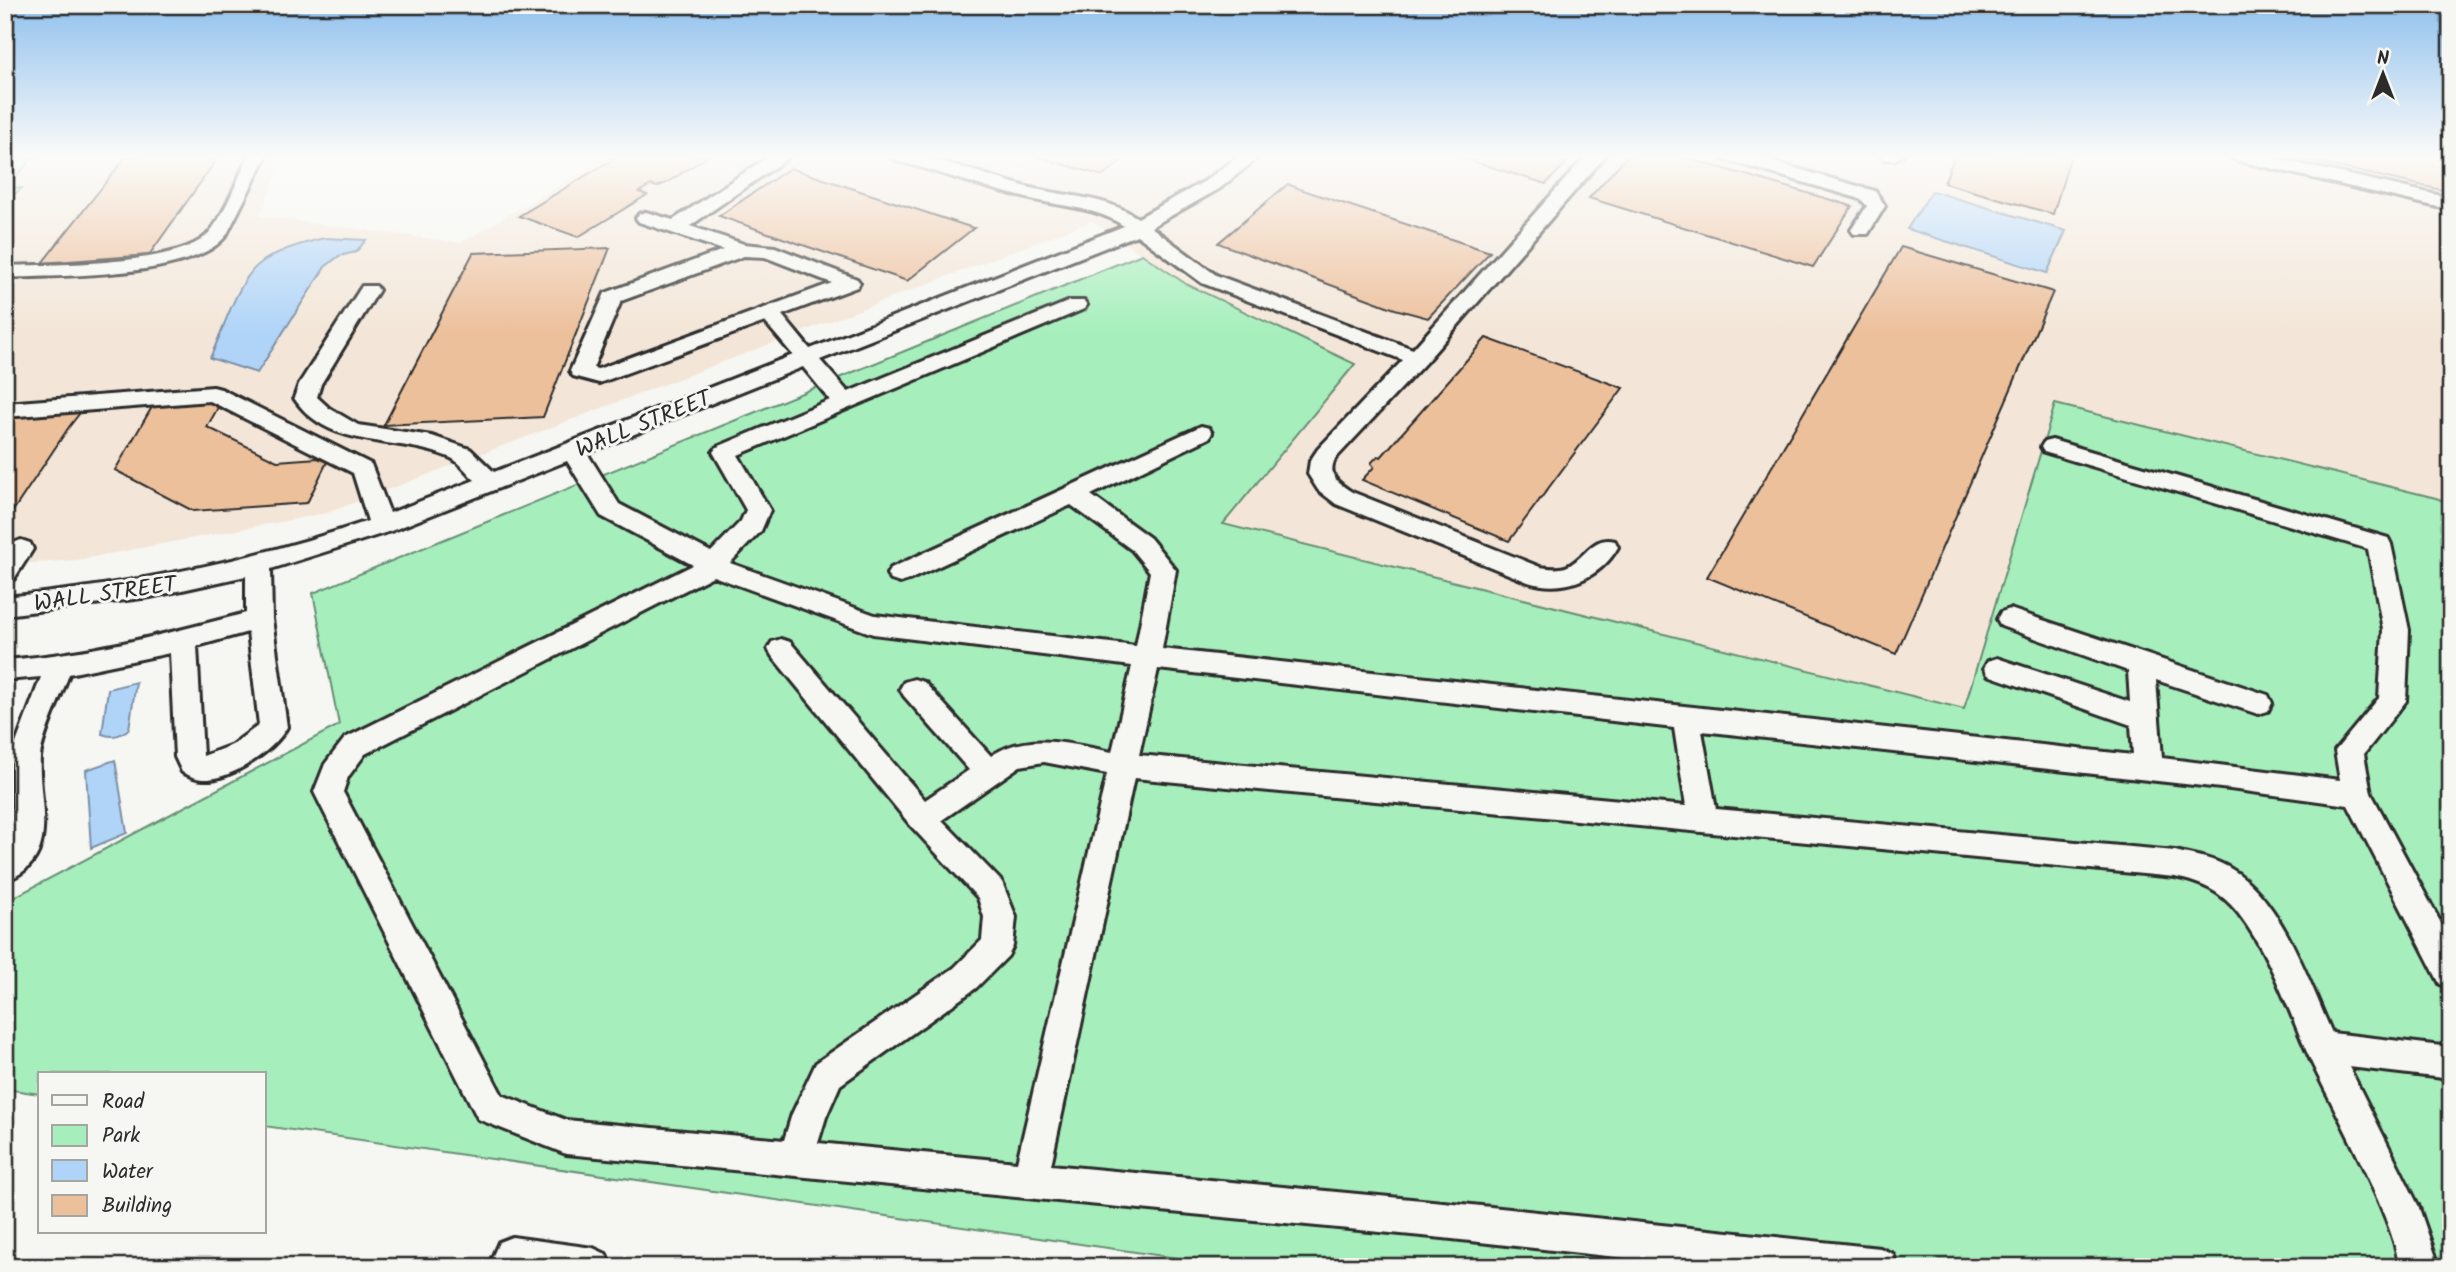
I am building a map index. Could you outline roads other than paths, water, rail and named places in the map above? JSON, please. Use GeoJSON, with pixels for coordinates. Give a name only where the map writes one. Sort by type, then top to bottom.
{"type":"FeatureCollection","features":[{"type":"Feature","properties":{"kind":"street"},"geometry":{"type":"LineString","coordinates":[[675,227],[694,214]]}},
{"type":"Feature","properties":{"kind":"street"},"geometry":{"type":"LineString","coordinates":[[1118,214],[1139,226],[1178,260],[1209,279],[1417,358]]}},
{"type":"Feature","properties":{"kind":"street","name":"WALL STREET"},"geometry":{"type":"LineString","coordinates":[[5,606],[159,588],[258,565],[323,546],[492,483],[806,359],[1139,226],[1160,214]]}},
{"type":"Feature","properties":{"kind":"street"},"geometry":{"type":"LineString","coordinates":[[1544,214],[1417,358],[1325,454],[1318,472],[1322,481],[1344,498],[1536,576],[1550,578],[1575,575],[1587,567],[1606,547]]}},
{"type":"Feature","properties":{"kind":"street"},"geometry":{"type":"LineString","coordinates":[[1861,230],[1870,214]]}},
{"type":"Feature","properties":{"kind":"street"},"geometry":{"type":"LineString","coordinates":[[646,218],[742,250]]}},
{"type":"Feature","properties":{"kind":"street"},"geometry":{"type":"LineString","coordinates":[[369,290],[310,384],[305,398],[321,413],[352,431],[432,443],[462,454],[492,483]]}},
{"type":"Feature","properties":{"kind":"street"},"geometry":{"type":"LineString","coordinates":[[769,313],[806,359]]}},
{"type":"Feature","properties":{"kind":"street"},"geometry":{"type":"LineString","coordinates":[[5,410],[213,394],[363,469],[382,525]]}},
{"type":"Feature","properties":{"kind":"street"},"geometry":{"type":"LineString","coordinates":[[900,574],[1201,433]]}},
{"type":"Feature","properties":{"kind":"street"},"geometry":{"type":"LineString","coordinates":[[573,450],[610,510],[730,574],[873,624],[2357,794],[2349,751],[2392,701],[2396,630],[2379,544],[2052,447]]}},
{"type":"Feature","properties":{"kind":"street"},"geometry":{"type":"LineString","coordinates":[[1030,1181],[1147,657],[1163,570],[1141,544],[1073,494]]}},
{"type":"Feature","properties":{"kind":"street"},"geometry":{"type":"LineString","coordinates":[[5,573],[21,549]]}},
{"type":"Feature","properties":{"kind":"street"},"geometry":{"type":"LineString","coordinates":[[183,639],[188,757],[192,764],[203,768],[213,767],[262,741],[273,727],[259,619],[258,565]]}},
{"type":"Feature","properties":{"kind":"street"},"geometry":{"type":"LineString","coordinates":[[5,670],[59,666],[259,619]]}},
{"type":"Feature","properties":{"kind":"street"},"geometry":{"type":"LineString","coordinates":[[2010,619],[2258,703]]}},
{"type":"Feature","properties":{"kind":"street"},"geometry":{"type":"LineString","coordinates":[[781,649],[922,818],[991,891],[1000,917],[997,946],[965,978],[828,1074],[809,1114],[796,1159]]}},
{"type":"Feature","properties":{"kind":"street"},"geometry":{"type":"LineString","coordinates":[[2141,665],[2148,768]]}},
{"type":"Feature","properties":{"kind":"street"},"geometry":{"type":"LineString","coordinates":[[5,868],[21,857],[28,846],[26,754],[59,666]]}},
{"type":"Feature","properties":{"kind":"street"},"geometry":{"type":"LineString","coordinates":[[1997,668],[2144,718]]}},
{"type":"Feature","properties":{"kind":"street"},"geometry":{"type":"LineString","coordinates":[[914,688],[989,773]]}},
{"type":"Feature","properties":{"kind":"street"},"geometry":{"type":"LineString","coordinates":[[1686,718],[1703,819]]}},
{"type":"Feature","properties":{"kind":"street"},"geometry":{"type":"LineString","coordinates":[[922,818],[1013,756],[1044,751],[1123,765],[2175,864],[2214,874],[2245,899],[2265,925],[2405,1218],[2418,1259],[2417,1267]]}},
{"type":"Feature","properties":{"kind":"street"},"geometry":{"type":"LineString","coordinates":[[2322,1048],[2451,1063]]}},
{"type":"Feature","properties":{"kind":"lane"},"geometry":{"type":"LineString","coordinates":[[5,272],[144,262],[197,252],[214,239],[227,214]]}},
{"type":"Feature","properties":{"kind":"lane"},"geometry":{"type":"LineString","coordinates":[[742,250],[768,251],[850,283],[599,376],[581,371],[612,297],[742,250]]}},
{"type":"Feature","properties":{"kind":"lane"},"geometry":{"type":"LineString","coordinates":[[1076,305],[725,452],[758,510],[752,526],[713,565],[355,746],[335,772],[328,792],[489,1107],[566,1137],[1443,1220],[1880,1267]]}},
{"type":"Feature","properties":{"kind":"lane"},"geometry":{"type":"LineString","coordinates":[[806,359],[844,402]]}},
{"type":"Feature","properties":{"kind":"lane"},"geometry":{"type":"LineString","coordinates":[[2357,794],[2451,974]]}},
{"type":"Feature","properties":{"kind":"lane"},"geometry":{"type":"LineString","coordinates":[[506,1267],[512,1255],[593,1267]]}},
{"type":"Feature","properties":{"kind":"water"},"geometry":{"type":"Polygon","coordinates":[[[1917,214],[2010,214],[2066,231],[2047,273],[1907,229],[1917,214]]]}},
{"type":"Feature","properties":{"kind":"water"},"geometry":{"type":"Polygon","coordinates":[[[324,238],[366,240],[356,252],[339,256],[325,267],[257,373],[210,358],[237,295],[250,273],[273,255],[324,238]]]}},
{"type":"Feature","properties":{"kind":"water"},"geometry":{"type":"Polygon","coordinates":[[[136,682],[129,729],[116,736],[102,734],[108,689],[136,682]]]}},
{"type":"Feature","properties":{"kind":"water"},"geometry":{"type":"Polygon","coordinates":[[[115,760],[127,833],[91,848],[86,770],[115,760]]]}}]}
